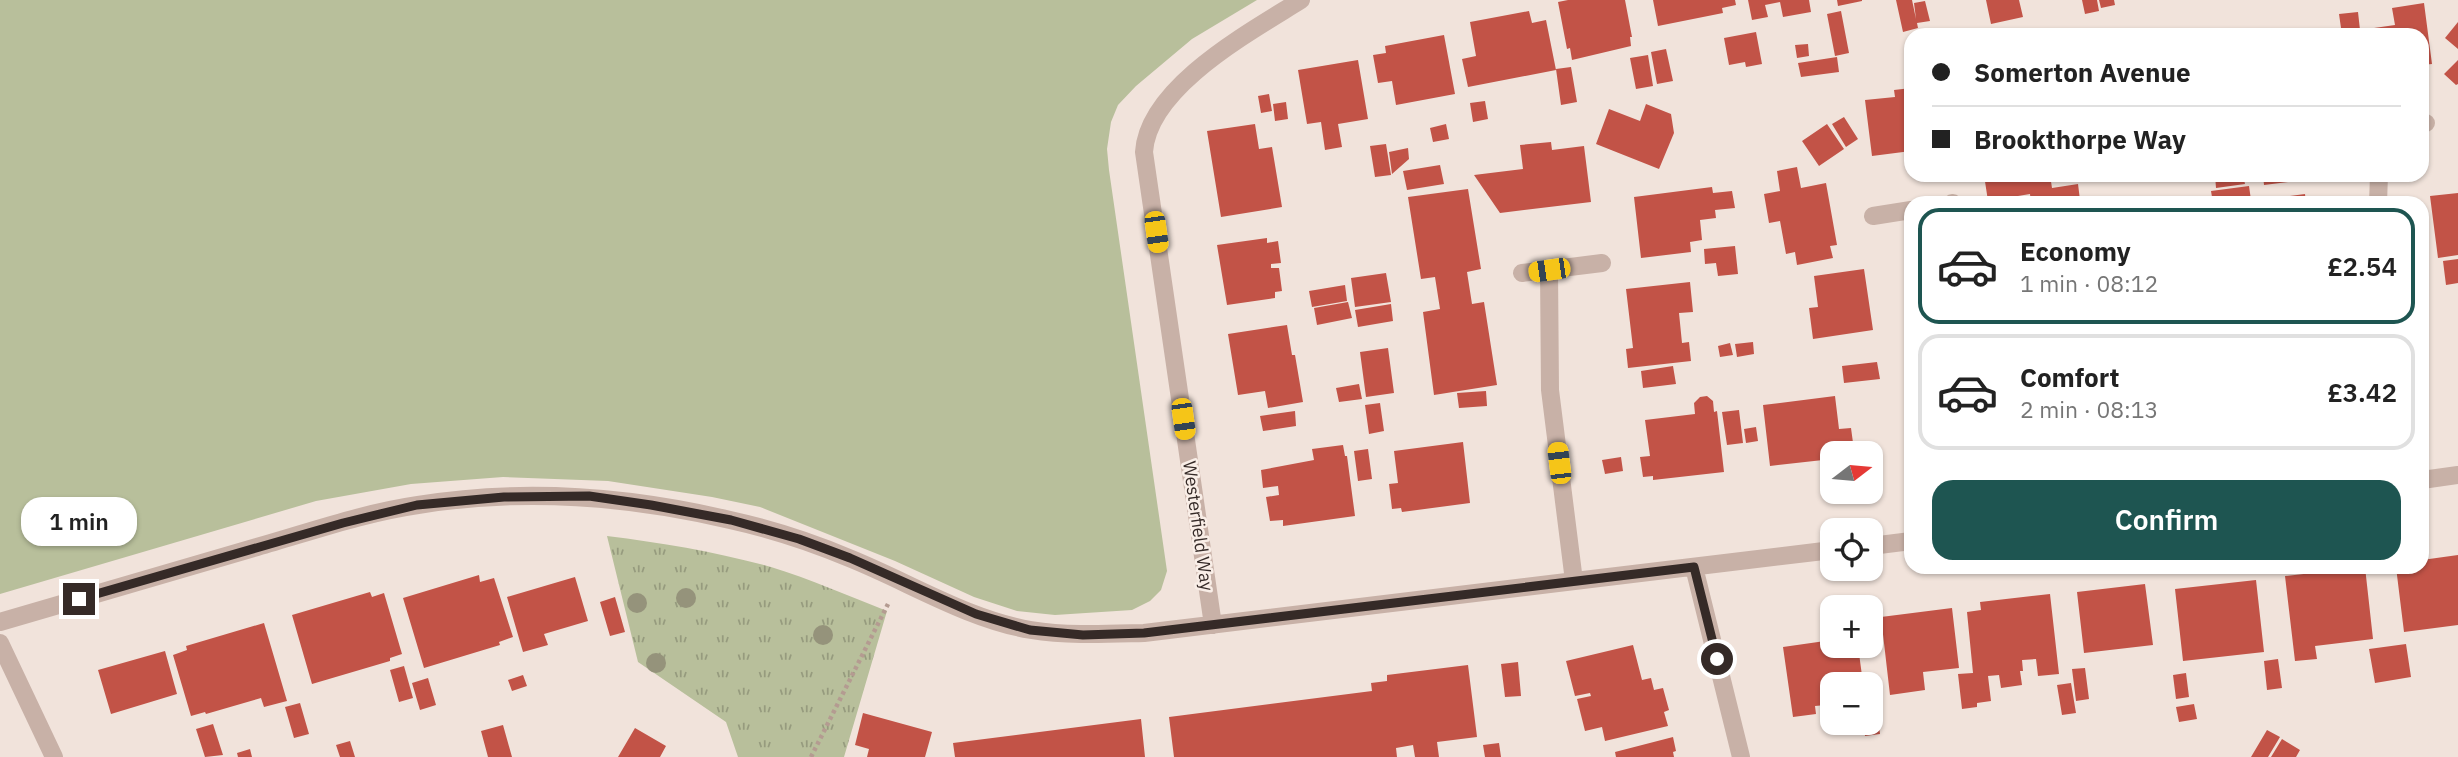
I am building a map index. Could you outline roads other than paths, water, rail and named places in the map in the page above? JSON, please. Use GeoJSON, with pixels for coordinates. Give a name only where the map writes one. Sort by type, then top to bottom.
{"type":"FeatureCollection","features":[{"type":"Feature","properties":{"kind":"street","name":"Westerfield Way"},"geometry":{"type":"LineString","coordinates":[[1213,625],[1144,152],[1145,137],[1163,103],[1192,76],[1241,37],[1301,0]]}},
{"type":"Feature","properties":{"kind":"street"},"geometry":{"type":"LineString","coordinates":[[1873,216],[1904,211]]}},
{"type":"Feature","properties":{"kind":"street"},"geometry":{"type":"LineString","coordinates":[[1522,273],[1602,263]]}},
{"type":"Feature","properties":{"kind":"street"},"geometry":{"type":"LineString","coordinates":[[1549,270],[1550,390],[1574,582]]}},
{"type":"Feature","properties":{"kind":"street"},"geometry":{"type":"LineString","coordinates":[[2429,479],[2458,475]]}},
{"type":"Feature","properties":{"kind":"street"},"geometry":{"type":"LineString","coordinates":[[0,622],[343,523],[417,505],[504,497],[589,496],[731,520],[799,539],[850,558],[976,614],[1030,630],[1096,635],[1144,633],[1820,551]]}},
{"type":"Feature","properties":{"kind":"street"},"geometry":{"type":"LineString","coordinates":[[1883,544],[1904,542]]}},
{"type":"Feature","properties":{"kind":"street"},"geometry":{"type":"LineString","coordinates":[[1694,567],[1741,757]]}},
{"type":"Feature","properties":{"kind":"street"},"geometry":{"type":"LineString","coordinates":[[0,643],[54,757]]}}]}
